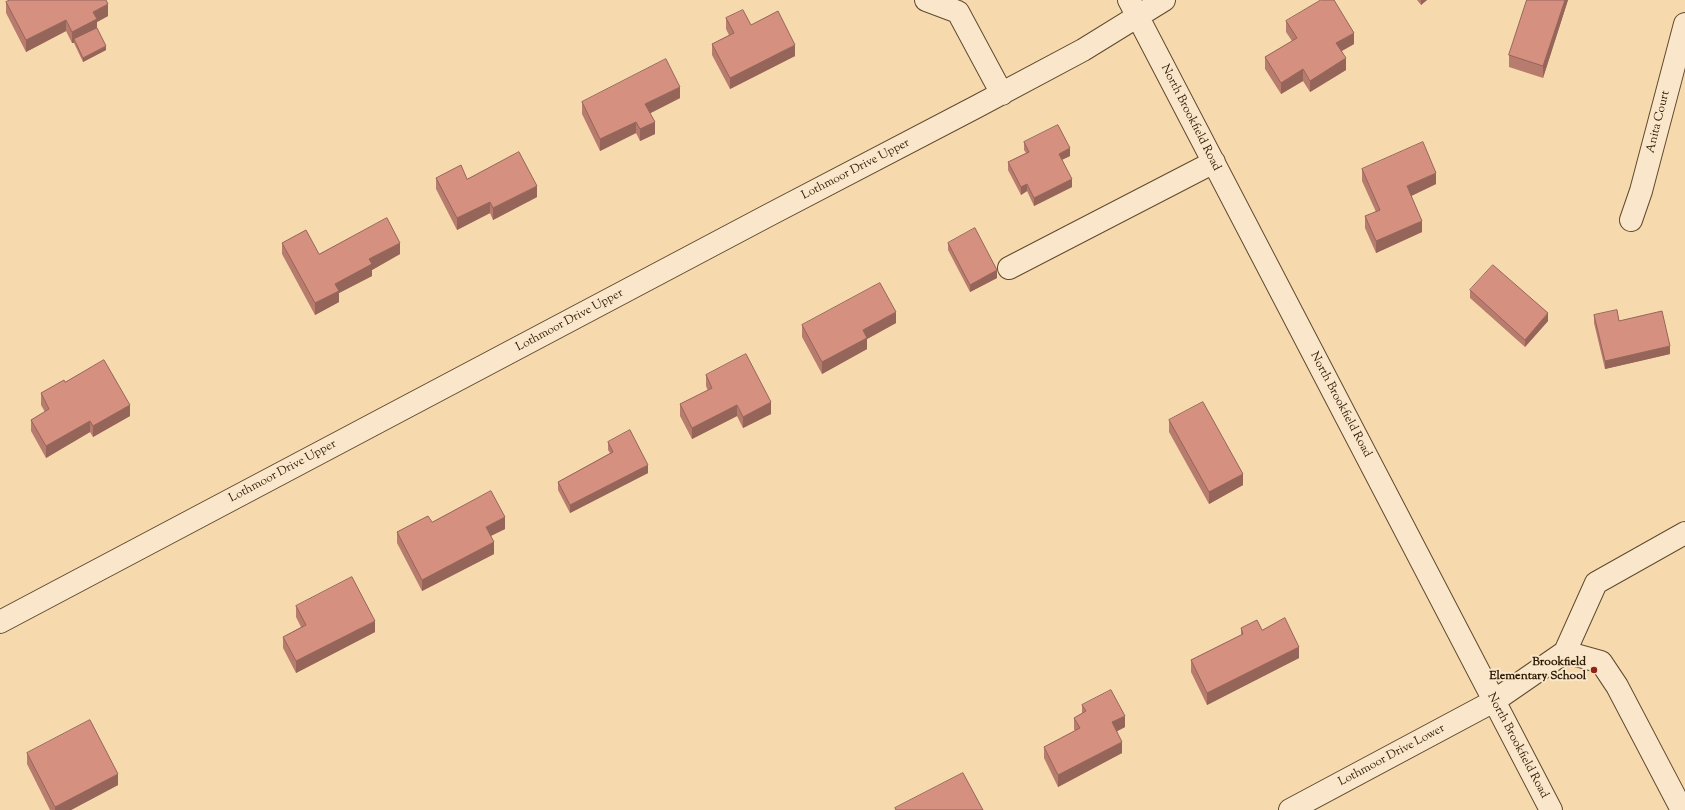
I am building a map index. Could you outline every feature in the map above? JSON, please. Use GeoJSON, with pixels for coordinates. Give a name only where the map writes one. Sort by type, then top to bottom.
{"type":"FeatureCollection","features":[{"type":"Feature","properties":{"kind":"street"},"geometry":{"type":"LineString","coordinates":[[926,0],[958,12],[1002,94]]}},
{"type":"Feature","properties":{"kind":"street","name":"Lothmoor Drive Upper"},"geometry":{"type":"LineString","coordinates":[[0,622],[1002,94],[1083,50],[1133,8],[1164,0]]}},
{"type":"Feature","properties":{"kind":"street","name":"North Brookfield Road"},"geometry":{"type":"LineString","coordinates":[[1133,8],[1551,810]]}},
{"type":"Feature","properties":{"kind":"street","name":"Anita Court"},"geometry":{"type":"LineString","coordinates":[[1631,220],[1641,191],[1685,24]]}},
{"type":"Feature","properties":{"kind":"street"},"geometry":{"type":"LineString","coordinates":[[1009,268],[1214,162]]}},
{"type":"Feature","properties":{"kind":"street"},"geometry":{"type":"LineString","coordinates":[[1682,810],[1617,686],[1601,662],[1565,652],[1596,583],[1685,533]]}},
{"type":"Feature","properties":{"kind":"street","name":"Lothmoor Drive Lower"},"geometry":{"type":"LineString","coordinates":[[1290,810],[1494,701],[1565,652]]}},
{"type":"Feature","properties":{"kind":"building"},"geometry":{"type":"Polygon","coordinates":[[[10,0],[106,0],[108,4],[93,12],[97,19],[72,32],[66,20],[26,40],[6,2],[10,0]]]}},
{"type":"Feature","properties":{"kind":"building"},"geometry":{"type":"Polygon","coordinates":[[[1321,0],[1334,0],[1354,33],[1336,43],[1346,58],[1310,81],[1303,69],[1281,83],[1265,57],[1297,38],[1286,21],[1321,0]]]}},
{"type":"Feature","properties":{"kind":"building"},"geometry":{"type":"Polygon","coordinates":[[[1527,0],[1565,0],[1543,66],[1509,55],[1527,0]]]}},
{"type":"Feature","properties":{"kind":"building"},"geometry":{"type":"Polygon","coordinates":[[[743,10],[751,25],[778,11],[795,45],[730,78],[712,44],[734,33],[726,18],[743,10]]]}},
{"type":"Feature","properties":{"kind":"building"},"geometry":{"type":"Polygon","coordinates":[[[97,28],[106,46],[83,58],[74,39],[97,28]]]}},
{"type":"Feature","properties":{"kind":"building"},"geometry":{"type":"Polygon","coordinates":[[[666,59],[680,87],[645,104],[655,122],[640,129],[636,122],[600,139],[582,102],[666,59]]]}},
{"type":"Feature","properties":{"kind":"building"},"geometry":{"type":"Polygon","coordinates":[[[1058,125],[1070,148],[1059,154],[1072,179],[1034,198],[1027,184],[1021,187],[1008,162],[1029,152],[1024,142],[1058,125]]]}},
{"type":"Feature","properties":{"kind":"building"},"geometry":{"type":"Polygon","coordinates":[[[1423,142],[1436,173],[1407,186],[1422,221],[1376,241],[1365,216],[1380,210],[1362,169],[1423,142]]]}},
{"type":"Feature","properties":{"kind":"building"},"geometry":{"type":"Polygon","coordinates":[[[519,152],[537,186],[493,208],[490,202],[457,218],[436,178],[461,165],[467,179],[519,152]]]}},
{"type":"Feature","properties":{"kind":"building"},"geometry":{"type":"Polygon","coordinates":[[[387,218],[400,243],[369,259],[372,264],[335,284],[339,291],[315,303],[282,243],[306,230],[319,254],[387,218]]]}},
{"type":"Feature","properties":{"kind":"building"},"geometry":{"type":"Polygon","coordinates":[[[975,228],[997,270],[970,285],[948,243],[975,228]]]}},
{"type":"Feature","properties":{"kind":"building"},"geometry":{"type":"Polygon","coordinates":[[[1493,265],[1548,313],[1525,340],[1470,290],[1493,265]]]}},
{"type":"Feature","properties":{"kind":"building"},"geometry":{"type":"Polygon","coordinates":[[[880,283],[896,312],[863,330],[867,338],[822,362],[802,325],[880,283]]]}},
{"type":"Feature","properties":{"kind":"building"},"geometry":{"type":"Polygon","coordinates":[[[1617,310],[1619,321],[1662,311],[1670,346],[1605,361],[1594,315],[1617,310]]]}},
{"type":"Feature","properties":{"kind":"building"},"geometry":{"type":"Polygon","coordinates":[[[746,354],[771,402],[743,417],[737,405],[692,428],[680,404],[712,388],[706,375],[746,354]]]}},
{"type":"Feature","properties":{"kind":"building"},"geometry":{"type":"Polygon","coordinates":[[[104,360],[130,405],[93,426],[90,421],[46,446],[31,420],[49,409],[41,393],[64,380],[65,382],[104,360]]]}},
{"type":"Feature","properties":{"kind":"building"},"geometry":{"type":"Polygon","coordinates":[[[1203,402],[1243,474],[1209,492],[1169,420],[1203,402]]]}},
{"type":"Feature","properties":{"kind":"building"},"geometry":{"type":"Polygon","coordinates":[[[630,430],[648,465],[570,505],[558,482],[613,452],[608,442],[630,430]]]}},
{"type":"Feature","properties":{"kind":"building"},"geometry":{"type":"Polygon","coordinates":[[[491,491],[505,517],[486,527],[494,542],[422,580],[397,532],[428,516],[432,522],[491,491]]]}},
{"type":"Feature","properties":{"kind":"building"},"geometry":{"type":"Polygon","coordinates":[[[352,577],[375,621],[296,661],[283,637],[306,625],[296,606],[352,577]]]}},
{"type":"Feature","properties":{"kind":"building"},"geometry":{"type":"Polygon","coordinates":[[[1285,618],[1299,647],[1207,693],[1191,660],[1243,634],[1241,628],[1257,620],[1262,630],[1285,618]]]}},
{"type":"Feature","properties":{"kind":"building"},"geometry":{"type":"Polygon","coordinates":[[[1111,690],[1125,716],[1112,722],[1122,742],[1058,775],[1044,747],[1080,728],[1074,718],[1086,711],[1082,705],[1111,690]]]}},
{"type":"Feature","properties":{"kind":"building"},"geometry":{"type":"Polygon","coordinates":[[[90,720],[118,774],[55,807],[27,753],[90,720]]]}},
{"type":"Feature","properties":{"kind":"building"},"geometry":{"type":"Polygon","coordinates":[[[963,773],[983,810],[896,810],[895,808],[963,773]]]}},
{"type":"Feature","properties":{"kind":"place","name":"Brookfield Elementary School"},"geometry":{"type":"Point","coordinates":[1594,670]}}]}
